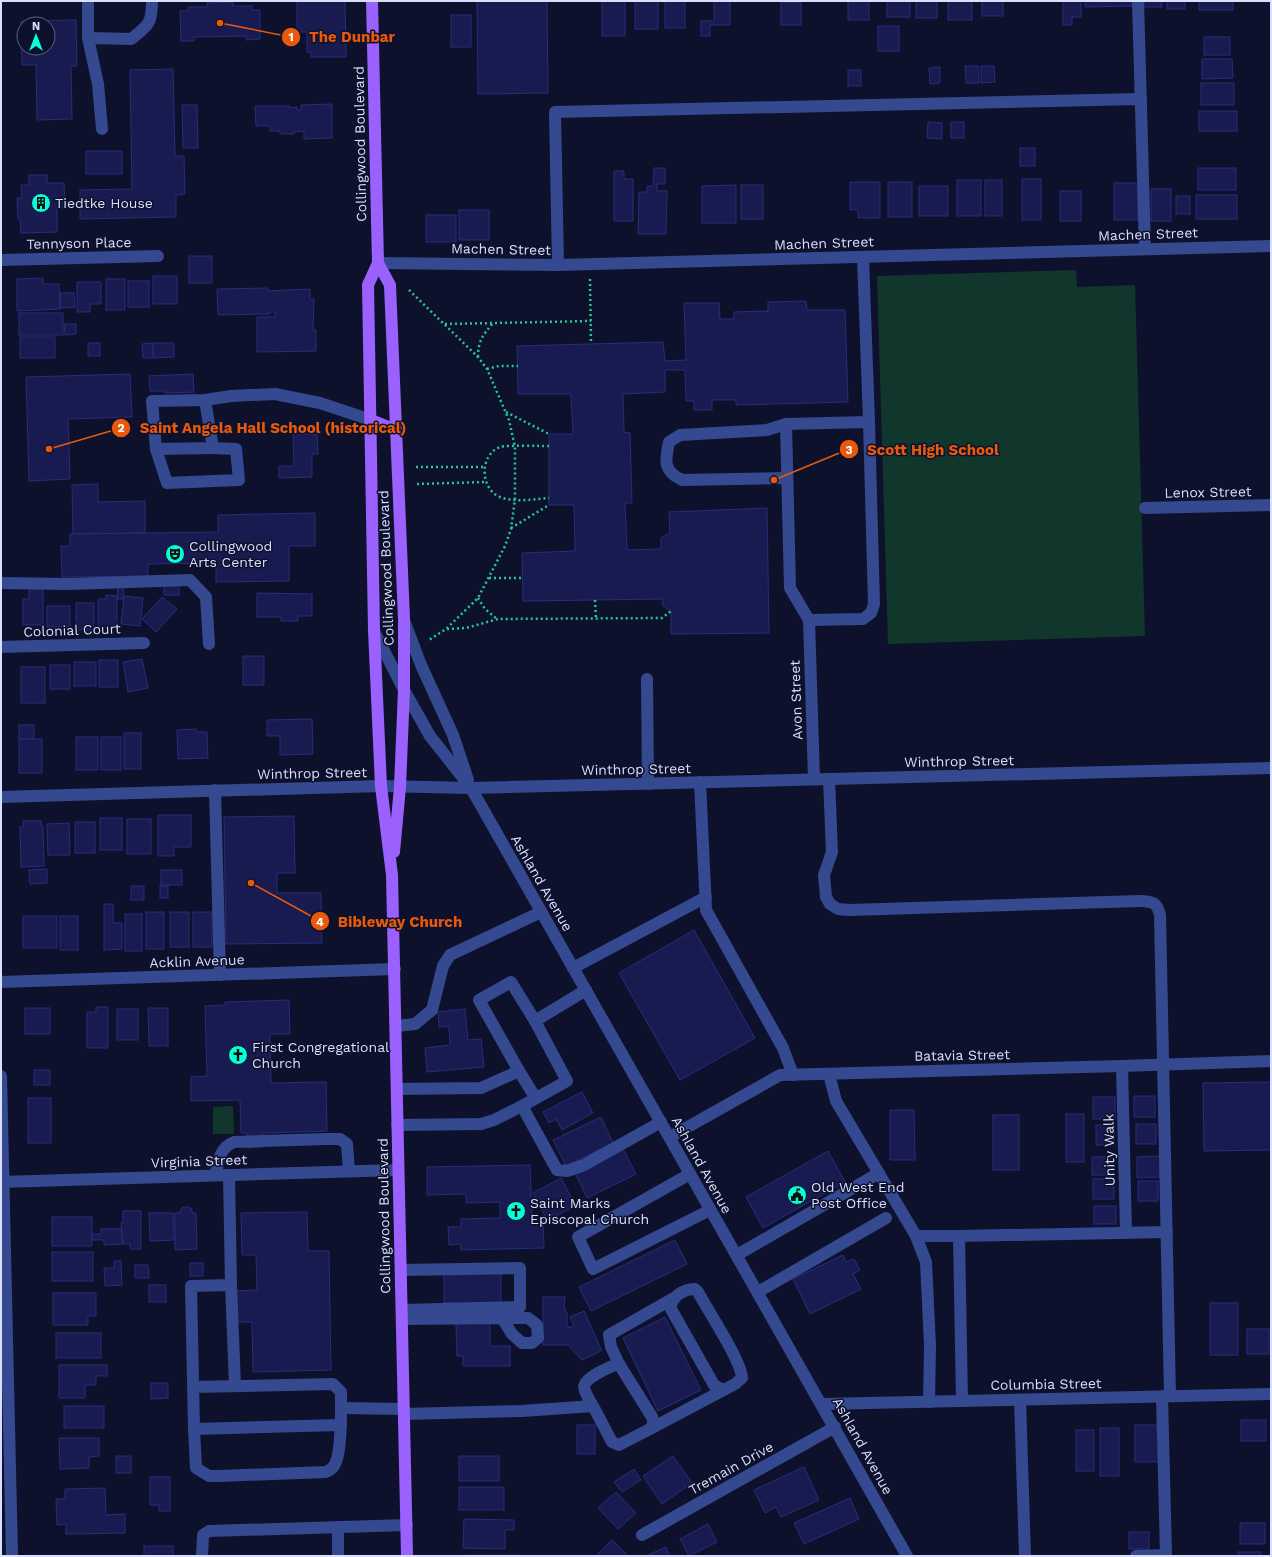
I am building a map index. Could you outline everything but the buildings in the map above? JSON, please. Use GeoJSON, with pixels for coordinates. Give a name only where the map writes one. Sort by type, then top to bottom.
{"type":"FeatureCollection","features":[{"type":"Feature","properties":{"kind":"main road","name":"Collingwood Boulevard"},"geometry":{"type":"LineString","coordinates":[[372,1],[378,263],[368,285],[374,630],[381,786],[392,875],[407,1556]]}},
{"type":"Feature","properties":{"kind":"main road","name":"Collingwood Boulevard"},"geometry":{"type":"LineString","coordinates":[[378,263],[390,285],[404,619],[404,690],[400,788],[392,875]]}},
{"type":"Feature","properties":{"kind":"main road"},"geometry":{"type":"LineString","coordinates":[[371,420],[396,430]]}},
{"type":"Feature","properties":{"kind":"street"},"geometry":{"type":"LineString","coordinates":[[88,1],[88,38],[98,84],[102,129]]}},
{"type":"Feature","properties":{"kind":"street"},"geometry":{"type":"LineString","coordinates":[[88,38],[131,40],[148,26],[152,12],[152,1]]}},
{"type":"Feature","properties":{"kind":"street"},"geometry":{"type":"LineString","coordinates":[[1138,1],[1145,249]]}},
{"type":"Feature","properties":{"kind":"street"},"geometry":{"type":"LineString","coordinates":[[558,265],[555,112],[1141,99]]}},
{"type":"Feature","properties":{"kind":"street","name":"Machen Street"},"geometry":{"type":"LineString","coordinates":[[378,263],[558,265],[1271,246]]}},
{"type":"Feature","properties":{"kind":"street","name":"Tennyson Place"},"geometry":{"type":"LineString","coordinates":[[1,260],[158,256]]}},
{"type":"Feature","properties":{"kind":"street"},"geometry":{"type":"LineString","coordinates":[[786,424],[790,588],[809,620],[864,619],[871,613],[874,604],[863,257]]}},
{"type":"Feature","properties":{"kind":"street"},"geometry":{"type":"LineString","coordinates":[[156,449],[236,449],[239,480],[167,483],[156,449],[152,401],[205,400],[231,396],[275,394],[320,403],[371,420]]}},
{"type":"Feature","properties":{"kind":"street"},"geometry":{"type":"LineString","coordinates":[[205,400],[213,448]]}},
{"type":"Feature","properties":{"kind":"street"},"geometry":{"type":"LineString","coordinates":[[787,478],[682,480],[673,475],[668,469],[666,454],[669,442],[680,435],[767,430],[786,424],[869,422]]}},
{"type":"Feature","properties":{"kind":"street","name":"Lenox Street"},"geometry":{"type":"LineString","coordinates":[[1145,508],[1271,505]]}},
{"type":"Feature","properties":{"kind":"street"},"geometry":{"type":"LineString","coordinates":[[1,584],[68,584],[190,580],[206,597],[209,644]]}},
{"type":"Feature","properties":{"kind":"street","name":"Ashland Avenue"},"geometry":{"type":"LineString","coordinates":[[404,619],[422,665],[453,735],[471,788]]}},
{"type":"Feature","properties":{"kind":"street","name":"Avon Street"},"geometry":{"type":"LineString","coordinates":[[809,620],[814,780]]}},
{"type":"Feature","properties":{"kind":"street","name":"Ashland Avenue"},"geometry":{"type":"LineString","coordinates":[[374,630],[404,690],[430,736],[471,788],[710,1210],[737,1254],[907,1556]]}},
{"type":"Feature","properties":{"kind":"street","name":"Colonial Court"},"geometry":{"type":"LineString","coordinates":[[1,647],[144,643]]}},
{"type":"Feature","properties":{"kind":"street"},"geometry":{"type":"LineString","coordinates":[[647,678],[648,784]]}},
{"type":"Feature","properties":{"kind":"street","name":"Winthrop Street"},"geometry":{"type":"LineString","coordinates":[[1,797],[381,786],[400,788],[471,788],[1271,768]]}},
{"type":"Feature","properties":{"kind":"street"},"geometry":{"type":"LineString","coordinates":[[829,779],[832,852],[824,875],[824,887],[826,897],[830,904],[838,909],[850,910],[1140,901],[1151,902],[1158,907],[1160,915],[1167,1232],[1166,1555],[1136,1556]]}},
{"type":"Feature","properties":{"kind":"street"},"geometry":{"type":"LineString","coordinates":[[700,782],[706,910],[783,1048],[793,1075]]}},
{"type":"Feature","properties":{"kind":"street"},"geometry":{"type":"LineString","coordinates":[[215,790],[220,975]]}},
{"type":"Feature","properties":{"kind":"street"},"geometry":{"type":"LineString","coordinates":[[573,968],[706,897]]}},
{"type":"Feature","properties":{"kind":"street"},"geometry":{"type":"LineString","coordinates":[[396,1026],[415,1024],[432,1010],[443,966],[450,955],[541,912]]}},
{"type":"Feature","properties":{"kind":"street","name":"Acklin Avenue"},"geometry":{"type":"LineString","coordinates":[[1,982],[395,969]]}},
{"type":"Feature","properties":{"kind":"street"},"geometry":{"type":"LineString","coordinates":[[397,1125],[481,1124],[494,1120],[522,1106],[535,1097],[567,1081],[535,1021],[511,982],[479,1000],[535,1097]]}},
{"type":"Feature","properties":{"kind":"street"},"geometry":{"type":"LineString","coordinates":[[535,1021],[586,990]]}},
{"type":"Feature","properties":{"kind":"street","name":"Batavia Street"},"geometry":{"type":"LineString","coordinates":[[670,1137],[780,1075],[1271,1061]]}},
{"type":"Feature","properties":{"kind":"street","name":"Unity Walk"},"geometry":{"type":"LineString","coordinates":[[1122,1066],[1126,1233]]}},
{"type":"Feature","properties":{"kind":"street"},"geometry":{"type":"LineString","coordinates":[[397,1089],[481,1088],[519,1071]]}},
{"type":"Feature","properties":{"kind":"street"},"geometry":{"type":"LineString","coordinates":[[830,1074],[836,1101],[916,1236],[926,1262],[930,1345],[929,1402]]}},
{"type":"Feature","properties":{"kind":"street"},"geometry":{"type":"LineString","coordinates":[[1,1076],[2,1182],[12,1556]]}},
{"type":"Feature","properties":{"kind":"street"},"geometry":{"type":"LineString","coordinates":[[522,1106],[557,1170],[567,1171],[584,1165],[661,1122]]}},
{"type":"Feature","properties":{"kind":"street"},"geometry":{"type":"LineString","coordinates":[[216,1175],[219,1158],[224,1148],[234,1142],[326,1139],[340,1139],[347,1144],[349,1171]]}},
{"type":"Feature","properties":{"kind":"street","name":"Virginia Street"},"geometry":{"type":"LineString","coordinates":[[2,1182],[398,1170]]}},
{"type":"Feature","properties":{"kind":"street"},"geometry":{"type":"LineString","coordinates":[[737,1254],[878,1173]]}},
{"type":"Feature","properties":{"kind":"street"},"geometry":{"type":"LineString","coordinates":[[690,1174],[578,1237],[593,1269],[710,1210]]}},
{"type":"Feature","properties":{"kind":"street"},"geometry":{"type":"LineString","coordinates":[[229,1175],[235,1386]]}},
{"type":"Feature","properties":{"kind":"street"},"geometry":{"type":"LineString","coordinates":[[758,1292],[886,1218]]}},
{"type":"Feature","properties":{"kind":"street"},"geometry":{"type":"LineString","coordinates":[[916,1236],[1167,1232]]}},
{"type":"Feature","properties":{"kind":"street"},"geometry":{"type":"LineString","coordinates":[[959,1236],[962,1401]]}},
{"type":"Feature","properties":{"kind":"street"},"geometry":{"type":"LineString","coordinates":[[401,1270],[520,1268],[520,1307],[402,1314]]}},
{"type":"Feature","properties":{"kind":"street"},"geometry":{"type":"LineString","coordinates":[[193,1387],[333,1384],[341,1392],[342,1408],[336,1464],[332,1469],[326,1472],[219,1476],[210,1476],[196,1468],[194,1429],[190,1286],[231,1285]]}},
{"type":"Feature","properties":{"kind":"street"},"geometry":{"type":"LineString","coordinates":[[619,1364],[608,1368],[587,1380],[584,1386],[585,1391],[612,1442],[619,1445],[650,1429],[723,1390],[735,1384],[742,1378],[741,1372],[732,1352],[695,1289],[689,1289],[609,1335],[619,1364],[652,1417],[654,1423],[650,1429]]}},
{"type":"Feature","properties":{"kind":"street"},"geometry":{"type":"LineString","coordinates":[[674,1298],[671,1303],[671,1309],[714,1386],[723,1390]]}},
{"type":"Feature","properties":{"kind":"street"},"geometry":{"type":"LineString","coordinates":[[402,1314],[502,1318]]}},
{"type":"Feature","properties":{"kind":"street","name":"Columbia Street"},"geometry":{"type":"LineString","coordinates":[[822,1404],[1271,1394]]}},
{"type":"Feature","properties":{"kind":"street"},"geometry":{"type":"LineString","coordinates":[[1020,1400],[1025,1556]]}},
{"type":"Feature","properties":{"kind":"street"},"geometry":{"type":"LineString","coordinates":[[342,1408],[404,1411],[522,1411],[593,1406]]}},
{"type":"Feature","properties":{"kind":"street"},"geometry":{"type":"LineString","coordinates":[[194,1429],[341,1425]]}},
{"type":"Feature","properties":{"kind":"street","name":"Tremain Drive"},"geometry":{"type":"LineString","coordinates":[[642,1535],[835,1427]]}},
{"type":"Feature","properties":{"kind":"street"},"geometry":{"type":"LineString","coordinates":[[202,1556],[203,1535],[209,1531],[407,1526]]}},
{"type":"Feature","properties":{"kind":"street"},"geometry":{"type":"LineString","coordinates":[[338,1527],[338,1556]]}},
{"type":"Feature","properties":{"kind":"path"},"geometry":{"type":"LineString","coordinates":[[590,279],[591,344]]}},
{"type":"Feature","properties":{"kind":"path"},"geometry":{"type":"LineString","coordinates":[[409,290],[478,357],[487,369],[509,420],[515,447],[515,500],[511,528],[505,546],[478,598],[446,629],[429,640]]}},
{"type":"Feature","properties":{"kind":"path"},"geometry":{"type":"LineString","coordinates":[[444,324],[591,321]]}},
{"type":"Feature","properties":{"kind":"path"},"geometry":{"type":"LineString","coordinates":[[478,357],[478,348],[482,336],[493,323]]}},
{"type":"Feature","properties":{"kind":"path"},"geometry":{"type":"LineString","coordinates":[[487,369],[499,366],[518,366]]}},
{"type":"Feature","properties":{"kind":"path"},"geometry":{"type":"LineString","coordinates":[[506,412],[549,434]]}},
{"type":"Feature","properties":{"kind":"path"},"geometry":{"type":"LineString","coordinates":[[549,446],[500,447],[491,454],[485,467],[486,482],[493,492],[500,497],[515,500],[549,498]]}},
{"type":"Feature","properties":{"kind":"path"},"geometry":{"type":"LineString","coordinates":[[416,467],[485,467]]}},
{"type":"Feature","properties":{"kind":"path"},"geometry":{"type":"LineString","coordinates":[[417,484],[486,482]]}},
{"type":"Feature","properties":{"kind":"path"},"geometry":{"type":"LineString","coordinates":[[511,528],[549,505]]}},
{"type":"Feature","properties":{"kind":"path"},"geometry":{"type":"LineString","coordinates":[[489,578],[522,578]]}},
{"type":"Feature","properties":{"kind":"path"},"geometry":{"type":"LineString","coordinates":[[478,598],[485,609],[498,619]]}},
{"type":"Feature","properties":{"kind":"path"},"geometry":{"type":"LineString","coordinates":[[595,600],[596,619]]}},
{"type":"Feature","properties":{"kind":"path"},"geometry":{"type":"LineString","coordinates":[[446,629],[466,628],[498,619],[662,618],[671,611]]}},
{"type":"Feature","properties":{"kind":"green space"},"geometry":{"type":"Polygon","coordinates":[[[1076,270],[1077,287],[1135,285],[1145,636],[888,644],[877,276],[1076,270]]]}},
{"type":"Feature","properties":{"kind":"green space"},"geometry":{"type":"Polygon","coordinates":[[[233,1106],[234,1134],[213,1134],[213,1107],[233,1106]]]}},
{"type":"Feature","properties":{"kind":"place","name":"The Dunbar"},"geometry":{"type":"Point","coordinates":[220,23]}},
{"type":"Feature","properties":{"kind":"place","name":"Tiedtke House"},"geometry":{"type":"Point","coordinates":[41,203]}},
{"type":"Feature","properties":{"kind":"place","name":"Saint Angela Hall School (historical)"},"geometry":{"type":"Point","coordinates":[49,449]}},
{"type":"Feature","properties":{"kind":"place","name":"Scott High School"},"geometry":{"type":"Point","coordinates":[774,480]}},
{"type":"Feature","properties":{"kind":"place","name":"Collingwood Arts Center"},"geometry":{"type":"Point","coordinates":[175,554]}},
{"type":"Feature","properties":{"kind":"place","name":"Bibleway Church"},"geometry":{"type":"Point","coordinates":[251,883]}},
{"type":"Feature","properties":{"kind":"place","name":"First Congregational Church"},"geometry":{"type":"Point","coordinates":[238,1055]}},
{"type":"Feature","properties":{"kind":"place","name":"Old West End Post Office"},"geometry":{"type":"Point","coordinates":[797,1195]}},
{"type":"Feature","properties":{"kind":"place","name":"Saint Marks Episcopal Church"},"geometry":{"type":"Point","coordinates":[516,1211]}}]}
